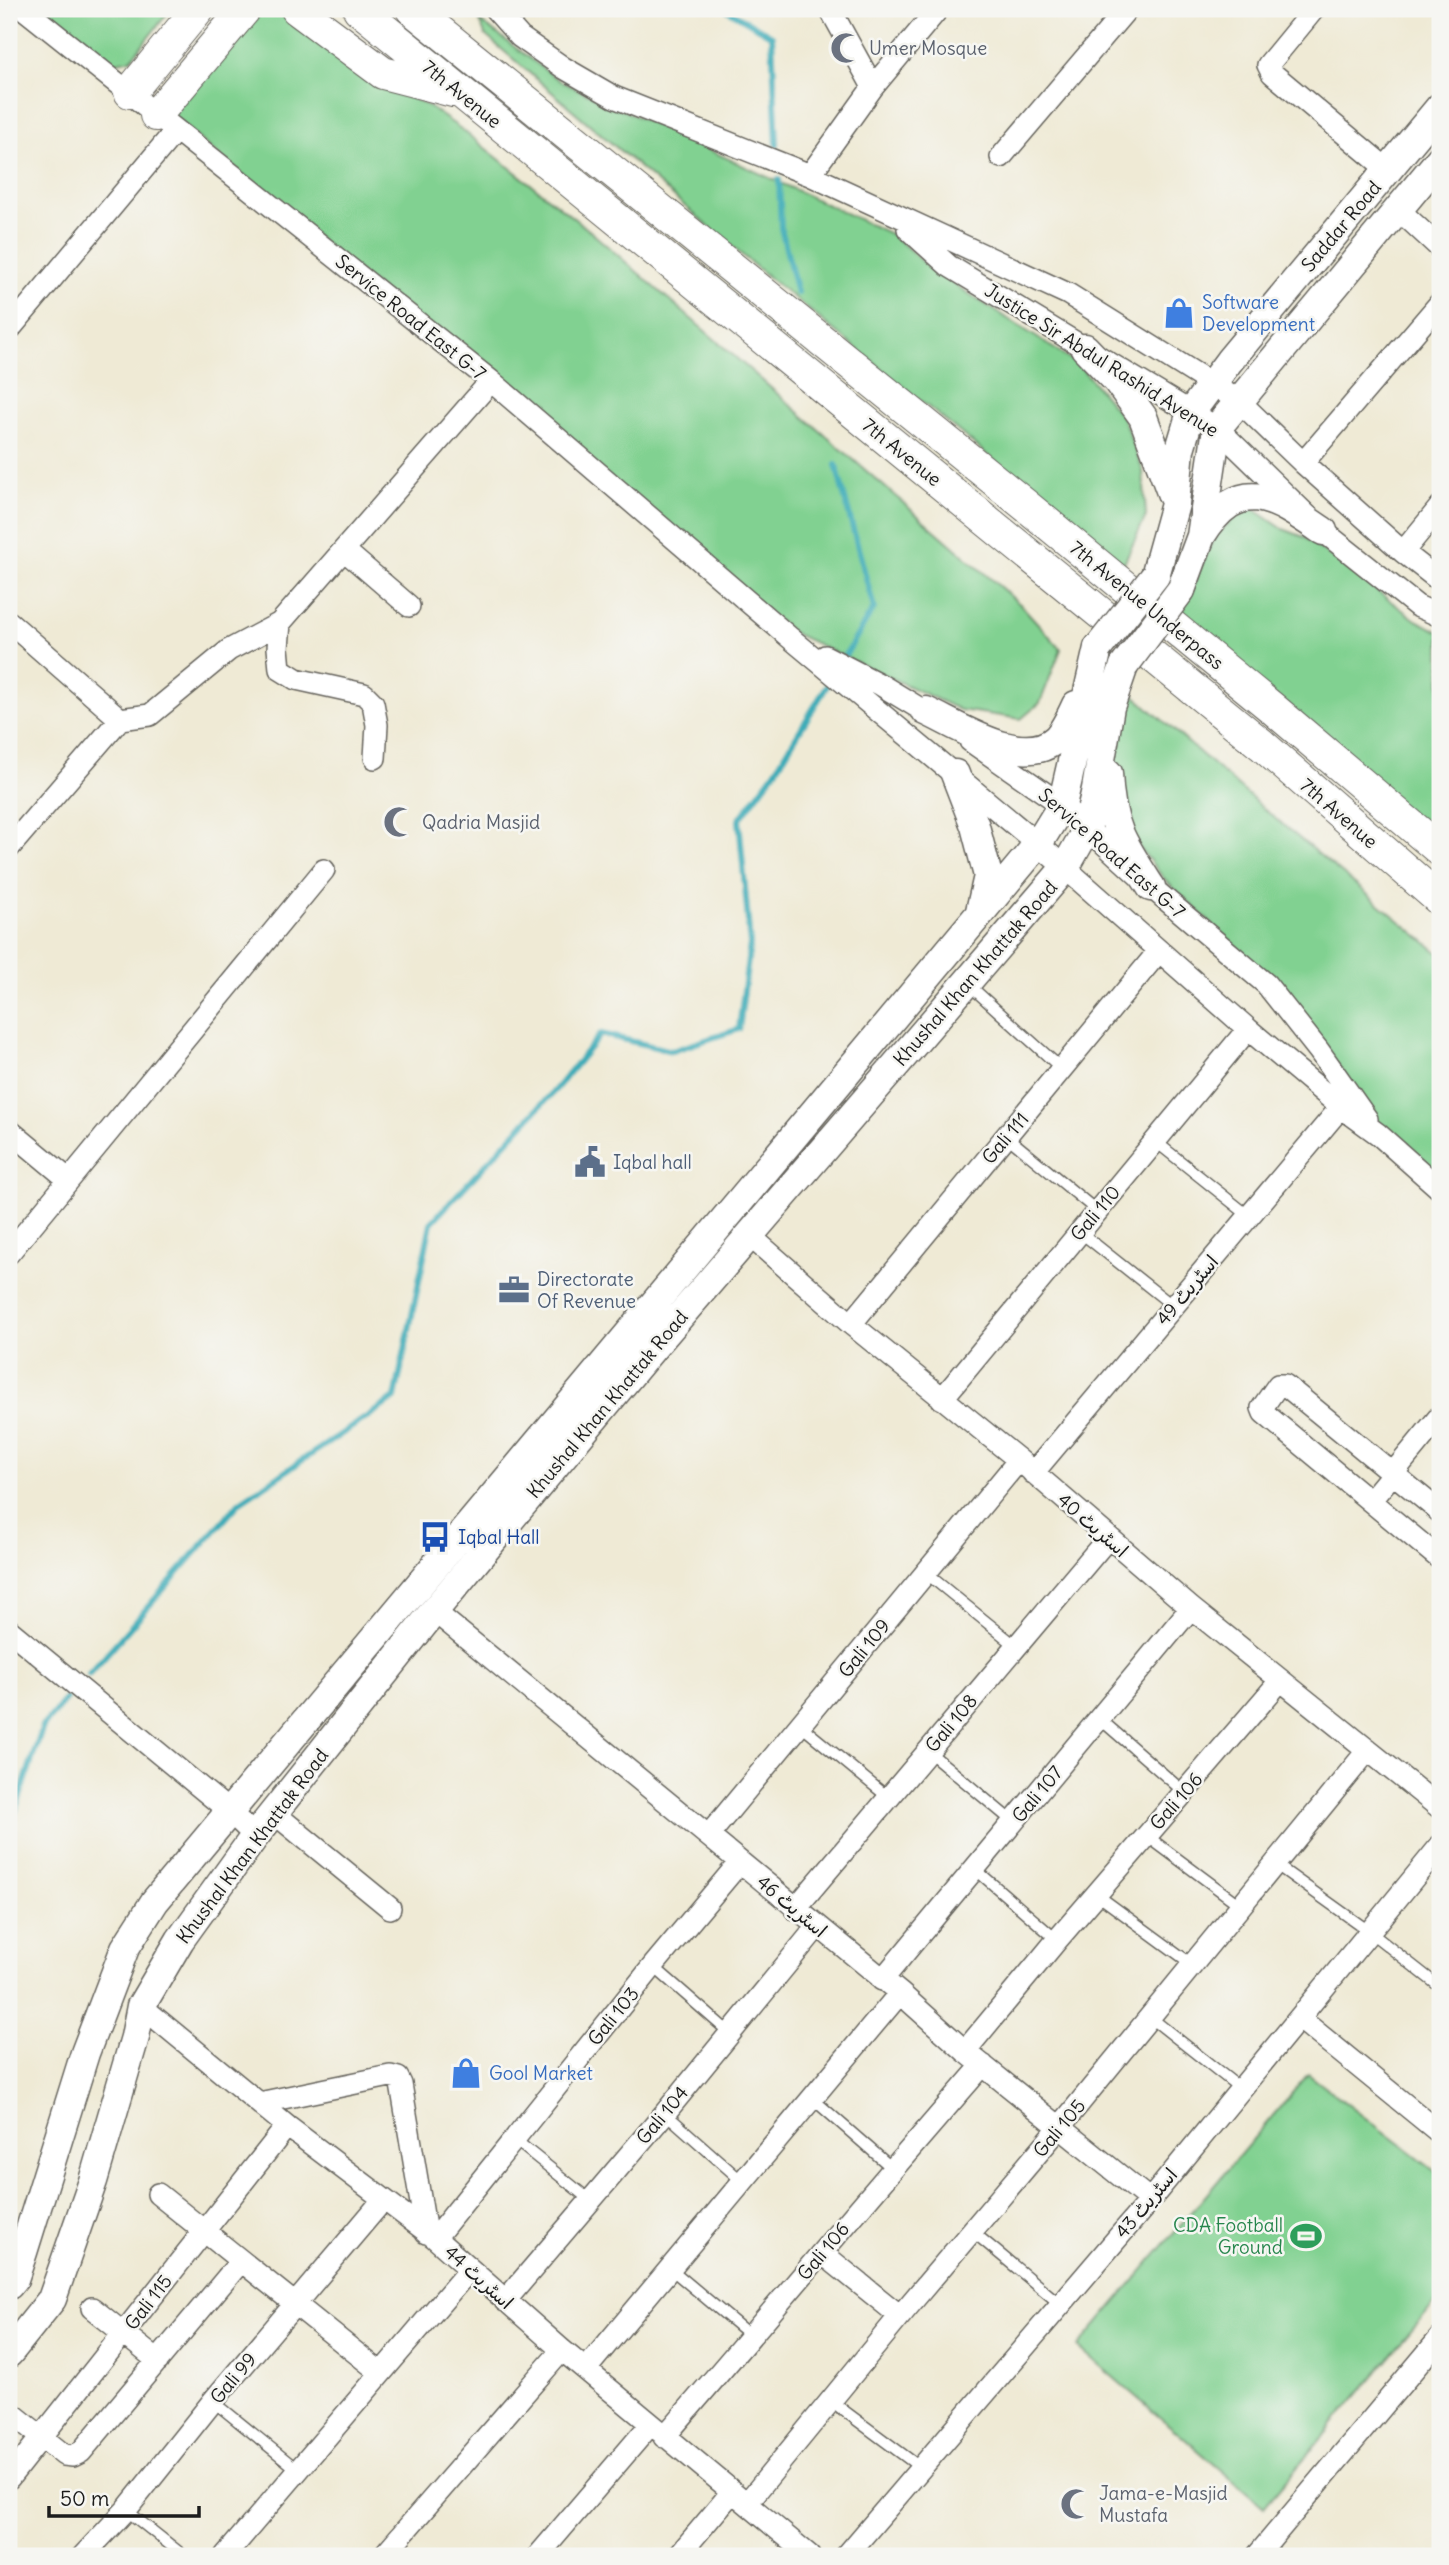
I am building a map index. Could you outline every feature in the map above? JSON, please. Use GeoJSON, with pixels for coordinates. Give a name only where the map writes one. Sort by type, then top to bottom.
{"type":"FeatureCollection","features":[{"type":"Feature","properties":{"kind":"main road"},"geometry":{"type":"LineString","coordinates":[[130,92],[198,9]]}},
{"type":"Feature","properties":{"kind":"main road"},"geometry":{"type":"LineString","coordinates":[[166,122],[245,9]]}},
{"type":"Feature","properties":{"kind":"main road"},"geometry":{"type":"LineString","coordinates":[[297,9],[383,73],[461,93]]}},
{"type":"Feature","properties":{"kind":"main road","name":"7th Avenue"},"geometry":{"type":"LineString","coordinates":[[359,9],[1262,745],[1440,900]]}},
{"type":"Feature","properties":{"kind":"main road","name":"7th Avenue"},"geometry":{"type":"LineString","coordinates":[[412,9],[1024,504]]}},
{"type":"Feature","properties":{"kind":"main road"},"geometry":{"type":"LineString","coordinates":[[446,9],[489,73]]}},
{"type":"Feature","properties":{"kind":"main road","name":"7th Avenue Underpass"},"geometry":{"type":"LineString","coordinates":[[1024,504],[1271,707]]}},
{"type":"Feature","properties":{"kind":"main road","name":"7th Avenue"},"geometry":{"type":"LineString","coordinates":[[1271,707],[1440,850]]}},
{"type":"Feature","properties":{"kind":"street","name":"Service Road East G-7"},"geometry":{"type":"LineString","coordinates":[[24,9],[491,381],[789,637],[1038,844],[1340,1107],[1378,1134],[1440,1189]]}},
{"type":"Feature","properties":{"kind":"street","name":"Justice Sir Abdul Rashid Avenue"},"geometry":{"type":"LineString","coordinates":[[495,9],[520,37],[614,97],[810,175],[1068,294],[1240,401],[1303,463],[1403,552],[1440,581]]}},
{"type":"Feature","properties":{"kind":"street"},"geometry":{"type":"LineString","coordinates":[[830,9],[873,88]]}},
{"type":"Feature","properties":{"kind":"street"},"geometry":{"type":"LineString","coordinates":[[810,175],[873,88],[939,9]]}},
{"type":"Feature","properties":{"kind":"street"},"geometry":{"type":"LineString","coordinates":[[1001,157],[1127,9]]}},
{"type":"Feature","properties":{"kind":"street"},"geometry":{"type":"LineString","coordinates":[[1314,9],[1268,65],[1272,73],[1388,170]]}},
{"type":"Feature","properties":{"kind":"street","name":"Saddar Road"},"geometry":{"type":"LineString","coordinates":[[1155,576],[1175,504],[1180,449],[1191,411],[1229,361],[1440,107]]}},
{"type":"Feature","properties":{"kind":"street"},"geometry":{"type":"LineString","coordinates":[[9,330],[166,122]]}},
{"type":"Feature","properties":{"kind":"street","name":"Saddar Road"},"geometry":{"type":"LineString","coordinates":[[1217,428],[1440,159]]}},
{"type":"Feature","properties":{"kind":"street"},"geometry":{"type":"LineString","coordinates":[[1399,210],[1440,248]]}},
{"type":"Feature","properties":{"kind":"street","name":"Justice Sir Abdul Rashid Avenue"},"geometry":{"type":"LineString","coordinates":[[891,213],[949,266],[1217,428],[1323,531],[1417,606],[1440,616]]}},
{"type":"Feature","properties":{"kind":"street"},"geometry":{"type":"LineString","coordinates":[[1303,463],[1440,303]]}},
{"type":"Feature","properties":{"kind":"street"},"geometry":{"type":"LineString","coordinates":[[1085,348],[1117,381],[1143,417],[1175,504]]}},
{"type":"Feature","properties":{"kind":"street"},"geometry":{"type":"LineString","coordinates":[[9,848],[120,719],[150,715],[229,650],[280,623],[491,381]]}},
{"type":"Feature","properties":{"kind":"street"},"geometry":{"type":"LineString","coordinates":[[1201,536],[1217,428]]}},
{"type":"Feature","properties":{"kind":"street"},"geometry":{"type":"LineString","coordinates":[[1201,536],[1223,506],[1247,498],[1278,502],[1323,531]]}},
{"type":"Feature","properties":{"kind":"street"},"geometry":{"type":"LineString","coordinates":[[1403,552],[1440,507]]}},
{"type":"Feature","properties":{"kind":"street","name":"Khushal Khan Khattak Road"},"geometry":{"type":"LineString","coordinates":[[9,2353],[52,2299],[93,2181],[135,2036],[141,2006],[180,1940],[255,1836],[434,1611],[651,1350],[1065,868],[1087,829],[1110,707],[1124,666],[1181,590],[1201,536]]}},
{"type":"Feature","properties":{"kind":"street"},"geometry":{"type":"LineString","coordinates":[[344,550],[410,606]]}},
{"type":"Feature","properties":{"kind":"street","name":"Khushal Khan Khattak Road"},"geometry":{"type":"LineString","coordinates":[[9,2285],[14,2279],[23,2252],[85,2053],[125,1948],[155,1901],[1038,844],[1062,805],[1095,660],[1155,576]]}},
{"type":"Feature","properties":{"kind":"street"},"geometry":{"type":"LineString","coordinates":[[9,622],[120,719]]}},
{"type":"Feature","properties":{"kind":"street"},"geometry":{"type":"LineString","coordinates":[[280,623],[280,669],[296,679],[364,694],[373,703],[377,725],[375,758]]}},
{"type":"Feature","properties":{"kind":"street","name":"Service Road East G-7"},"geometry":{"type":"LineString","coordinates":[[789,637],[926,711],[1062,805],[1151,887],[1266,984],[1319,1051],[1378,1134]]}},
{"type":"Feature","properties":{"kind":"street"},"geometry":{"type":"LineString","coordinates":[[926,711],[996,744],[1016,750],[1035,748],[1056,739],[1070,717],[1095,660]]}},
{"type":"Feature","properties":{"kind":"street"},"geometry":{"type":"LineString","coordinates":[[1110,707],[1107,759],[1109,801],[1120,838],[1151,887]]}},
{"type":"Feature","properties":{"kind":"street"},"geometry":{"type":"LineString","coordinates":[[955,775],[975,826],[988,876],[980,914]]}},
{"type":"Feature","properties":{"kind":"street"},"geometry":{"type":"LineString","coordinates":[[9,1253],[324,870]]}},
{"type":"Feature","properties":{"kind":"street","name":"Gali 111"},"geometry":{"type":"LineString","coordinates":[[851,1324],[1159,951]]}},
{"type":"Feature","properties":{"kind":"street","name":"Gali 110"},"geometry":{"type":"LineString","coordinates":[[942,1399],[1248,1028]]}},
{"type":"Feature","properties":{"kind":"street","name":"اسٹریٹ 49"},"geometry":{"type":"LineString","coordinates":[[1026,1467],[1173,1306],[1340,1107]]}},
{"type":"Feature","properties":{"kind":"street"},"geometry":{"type":"LineString","coordinates":[[9,1130],[69,1180]]}},
{"type":"Feature","properties":{"kind":"street","name":"اسٹریٹ 40"},"geometry":{"type":"LineString","coordinates":[[750,1236],[851,1324],[1026,1467],[1191,1608],[1440,1808]]}},
{"type":"Feature","properties":{"kind":"street"},"geometry":{"type":"LineString","coordinates":[[629,1333],[651,1350]]}},
{"type":"Feature","properties":{"kind":"street"},"geometry":{"type":"LineString","coordinates":[[1440,1512],[1281,1383],[1262,1408],[1264,1413],[1440,1559]]}},
{"type":"Feature","properties":{"kind":"street"},"geometry":{"type":"LineString","coordinates":[[1370,1501],[1440,1416]]}},
{"type":"Feature","properties":{"kind":"street","name":"Gali 109"},"geometry":{"type":"LineString","coordinates":[[709,1835],[926,1573],[1026,1467]]}},
{"type":"Feature","properties":{"kind":"street","name":"Gali 108"},"geometry":{"type":"LineString","coordinates":[[795,1909],[1108,1538]]}},
{"type":"Feature","properties":{"kind":"street","name":"Gali 107"},"geometry":{"type":"LineString","coordinates":[[882,1980],[1191,1608]]}},
{"type":"Feature","properties":{"kind":"street","name":"اسٹریٹ 46"},"geometry":{"type":"LineString","coordinates":[[434,1611],[900,1993],[965,2051],[1150,2200]]}},
{"type":"Feature","properties":{"kind":"street"},"geometry":{"type":"LineString","coordinates":[[9,1630],[229,1811],[255,1836]]}},
{"type":"Feature","properties":{"kind":"street","name":"Gali 106"},"geometry":{"type":"LineString","coordinates":[[965,2051],[1056,1940],[1280,1681]]}},
{"type":"Feature","properties":{"kind":"street","name":"Gali 105"},"geometry":{"type":"LineString","coordinates":[[678,2556],[740,2498],[831,2401],[1059,2128],[1368,1750]]}},
{"type":"Feature","properties":{"kind":"street"},"geometry":{"type":"LineString","coordinates":[[274,1813],[390,1908]]}},
{"type":"Feature","properties":{"kind":"street","name":"اسٹریٹ 43"},"geometry":{"type":"LineString","coordinates":[[846,2556],[1150,2200],[1440,1846]]}},
{"type":"Feature","properties":{"kind":"street","name":"Gali 103"},"geometry":{"type":"LineString","coordinates":[[430,2235],[514,2139],[740,1862]]}},
{"type":"Feature","properties":{"kind":"street","name":"Gali 104"},"geometry":{"type":"LineString","coordinates":[[505,2301],[817,1927]]}},
{"type":"Feature","properties":{"kind":"street"},"geometry":{"type":"LineString","coordinates":[[586,2369],[900,1993]]}},
{"type":"Feature","properties":{"kind":"street","name":"اسٹریٹ 44"},"geometry":{"type":"LineString","coordinates":[[141,2006],[287,2126],[430,2235],[657,2431],[810,2556]]}},
{"type":"Feature","properties":{"kind":"street"},"geometry":{"type":"LineString","coordinates":[[1299,2018],[1440,2133]]}},
{"type":"Feature","properties":{"kind":"street","name":"Gali 106"},"geometry":{"type":"LineString","coordinates":[[538,2556],[657,2431],[752,2337],[892,2168],[983,2065]]}},
{"type":"Feature","properties":{"kind":"street"},"geometry":{"type":"LineString","coordinates":[[258,2103],[390,2076],[398,2078],[430,2235]]}},
{"type":"Feature","properties":{"kind":"street","name":"Gali 115"},"geometry":{"type":"LineString","coordinates":[[9,2479],[287,2126]]}},
{"type":"Feature","properties":{"kind":"street"},"geometry":{"type":"LineString","coordinates":[[158,2194],[381,2373]]}},
{"type":"Feature","properties":{"kind":"street","name":"Gali 99"},"geometry":{"type":"LineString","coordinates":[[83,2556],[126,2510],[213,2401],[383,2200]]}},
{"type":"Feature","properties":{"kind":"street"},"geometry":{"type":"LineString","coordinates":[[822,2253],[900,2316]]}},
{"type":"Feature","properties":{"kind":"street"},"geometry":{"type":"LineString","coordinates":[[9,2411],[64,2455],[74,2456],[241,2261]]}},
{"type":"Feature","properties":{"kind":"street"},"geometry":{"type":"LineString","coordinates":[[225,2556],[469,2270]]}},
{"type":"Feature","properties":{"kind":"street"},"geometry":{"type":"LineString","coordinates":[[92,2308],[158,2361]]}},
{"type":"Feature","properties":{"kind":"street"},"geometry":{"type":"LineString","coordinates":[[1258,2556],[1440,2338]]}},
{"type":"Feature","properties":{"kind":"street"},"geometry":{"type":"LineString","coordinates":[[383,2556],[562,2350]]}},
{"type":"Feature","properties":{"kind":"lane"},"geometry":{"type":"LineString","coordinates":[[966,983],[1062,1069]]}},
{"type":"Feature","properties":{"kind":"lane"},"geometry":{"type":"LineString","coordinates":[[1006,1136],[1097,1211]]}},
{"type":"Feature","properties":{"kind":"lane"},"geometry":{"type":"LineString","coordinates":[[1154,1141],[1249,1216]]}},
{"type":"Feature","properties":{"kind":"lane"},"geometry":{"type":"LineString","coordinates":[[1080,1232],[1173,1306]]}},
{"type":"Feature","properties":{"kind":"lane"},"geometry":{"type":"LineString","coordinates":[[926,1573],[1016,1646]]}},
{"type":"Feature","properties":{"kind":"lane"},"geometry":{"type":"LineString","coordinates":[[1100,1719],[1184,1792]]}},
{"type":"Feature","properties":{"kind":"lane"},"geometry":{"type":"LineString","coordinates":[[800,1726],[889,1798]]}},
{"type":"Feature","properties":{"kind":"lane"},"geometry":{"type":"LineString","coordinates":[[928,1751],[1013,1822]]}},
{"type":"Feature","properties":{"kind":"lane"},"geometry":{"type":"LineString","coordinates":[[1147,1836],[1241,1906]]}},
{"type":"Feature","properties":{"kind":"lane"},"geometry":{"type":"LineString","coordinates":[[1275,1864],[1370,1932],[1440,1987]]}},
{"type":"Feature","properties":{"kind":"lane"},"geometry":{"type":"LineString","coordinates":[[974,1868],[1056,1940]]}},
{"type":"Feature","properties":{"kind":"lane"},"geometry":{"type":"LineString","coordinates":[[1096,1894],[1193,1965]]}},
{"type":"Feature","properties":{"kind":"lane"},"geometry":{"type":"LineString","coordinates":[[653,1966],[730,2034]]}},
{"type":"Feature","properties":{"kind":"lane"},"geometry":{"type":"LineString","coordinates":[[1150,2017],[1241,2089]]}},
{"type":"Feature","properties":{"kind":"lane"},"geometry":{"type":"LineString","coordinates":[[813,2099],[892,2168]]}},
{"type":"Feature","properties":{"kind":"lane"},"geometry":{"type":"LineString","coordinates":[[664,2113],[744,2183]]}},
{"type":"Feature","properties":{"kind":"lane"},"geometry":{"type":"LineString","coordinates":[[514,2139],[591,2201]]}},
{"type":"Feature","properties":{"kind":"lane"},"geometry":{"type":"LineString","coordinates":[[972,2231],[1060,2304]]}},
{"type":"Feature","properties":{"kind":"lane"},"geometry":{"type":"LineString","coordinates":[[671,2269],[752,2337]]}},
{"type":"Feature","properties":{"kind":"lane"},"geometry":{"type":"LineString","coordinates":[[213,2401],[298,2470]]}},
{"type":"Feature","properties":{"kind":"lane"},"geometry":{"type":"LineString","coordinates":[[831,2401],[921,2468]]}},
{"type":"Feature","properties":{"kind":"lane"},"geometry":{"type":"LineString","coordinates":[[126,2510],[184,2556]]}},
{"type":"Feature","properties":{"kind":"green space"},"geometry":{"type":"Polygon","coordinates":[[[47,9],[171,9],[131,59],[114,63],[47,9]]]}},
{"type":"Feature","properties":{"kind":"green space"},"geometry":{"type":"Polygon","coordinates":[[[278,9],[292,24],[355,70],[428,106],[590,231],[1022,606],[1061,649],[1040,703],[1021,719],[960,710],[793,633],[169,114],[257,14],[278,9]]]}},
{"type":"Feature","properties":{"kind":"green space"},"geometry":{"type":"Polygon","coordinates":[[[480,21],[560,81],[893,235],[932,270],[1078,364],[1123,418],[1143,471],[1146,516],[1123,565],[756,267],[485,35],[480,21]]]}},
{"type":"Feature","properties":{"kind":"green space"},"geometry":{"type":"Polygon","coordinates":[[[1248,505],[1283,529],[1304,537],[1416,620],[1440,632],[1440,841],[1177,622],[1214,537],[1248,505]]]}},
{"type":"Feature","properties":{"kind":"green space"},"geometry":{"type":"Polygon","coordinates":[[[1128,690],[1271,815],[1440,954],[1440,1178],[1385,1131],[1332,1057],[1261,970],[1166,881],[1126,831],[1113,762],[1128,690]]]}},
{"type":"Feature","properties":{"kind":"green space","name":"CDA Football Ground"},"geometry":{"type":"Polygon","coordinates":[[[1308,2074],[1440,2175],[1440,2297],[1264,2507],[1078,2347],[1308,2074]]]}},
{"type":"Feature","properties":{"kind":"waterway"},"geometry":{"type":"LineString","coordinates":[[726,9],[772,36],[777,145]]}},
{"type":"Feature","properties":{"kind":"waterway"},"geometry":{"type":"LineString","coordinates":[[779,180],[781,228],[797,293]]}},
{"type":"Feature","properties":{"kind":"waterway"},"geometry":{"type":"LineString","coordinates":[[836,465],[874,608],[846,654]]}},
{"type":"Feature","properties":{"kind":"waterway"},"geometry":{"type":"LineString","coordinates":[[89,1674],[240,1502],[395,1398],[431,1223],[555,1090],[601,1034],[672,1051],[739,1029],[750,944],[739,820],[776,770],[828,684]]}},
{"type":"Feature","properties":{"kind":"waterway"},"geometry":{"type":"LineString","coordinates":[[9,1830],[43,1726],[66,1699]]}},
{"type":"Feature","properties":{"kind":"place","name":"Umer Mosque"},"geometry":{"type":"Point","coordinates":[846,48]}},
{"type":"Feature","properties":{"kind":"place","name":"Software Development"},"geometry":{"type":"Point","coordinates":[1179,313]}},
{"type":"Feature","properties":{"kind":"place","name":"Qadria Masjid"},"geometry":{"type":"Point","coordinates":[399,822]}},
{"type":"Feature","properties":{"kind":"place","name":"Iqbal hall"},"geometry":{"type":"Point","coordinates":[590,1162]}},
{"type":"Feature","properties":{"kind":"place","name":"Directorate Of Revenue"},"geometry":{"type":"Point","coordinates":[514,1290]}},
{"type":"Feature","properties":{"kind":"place","name":"Iqbal Hall"},"geometry":{"type":"Point","coordinates":[435,1537]}},
{"type":"Feature","properties":{"kind":"place","name":"Gool Market"},"geometry":{"type":"Point","coordinates":[466,2073]}},
{"type":"Feature","properties":{"kind":"place","name":"CDA Football Ground"},"geometry":{"type":"Point","coordinates":[1306,2236]}},
{"type":"Feature","properties":{"kind":"place","name":"Jama-e-Masjid Mustafa"},"geometry":{"type":"Point","coordinates":[1076,2504]}}]}
